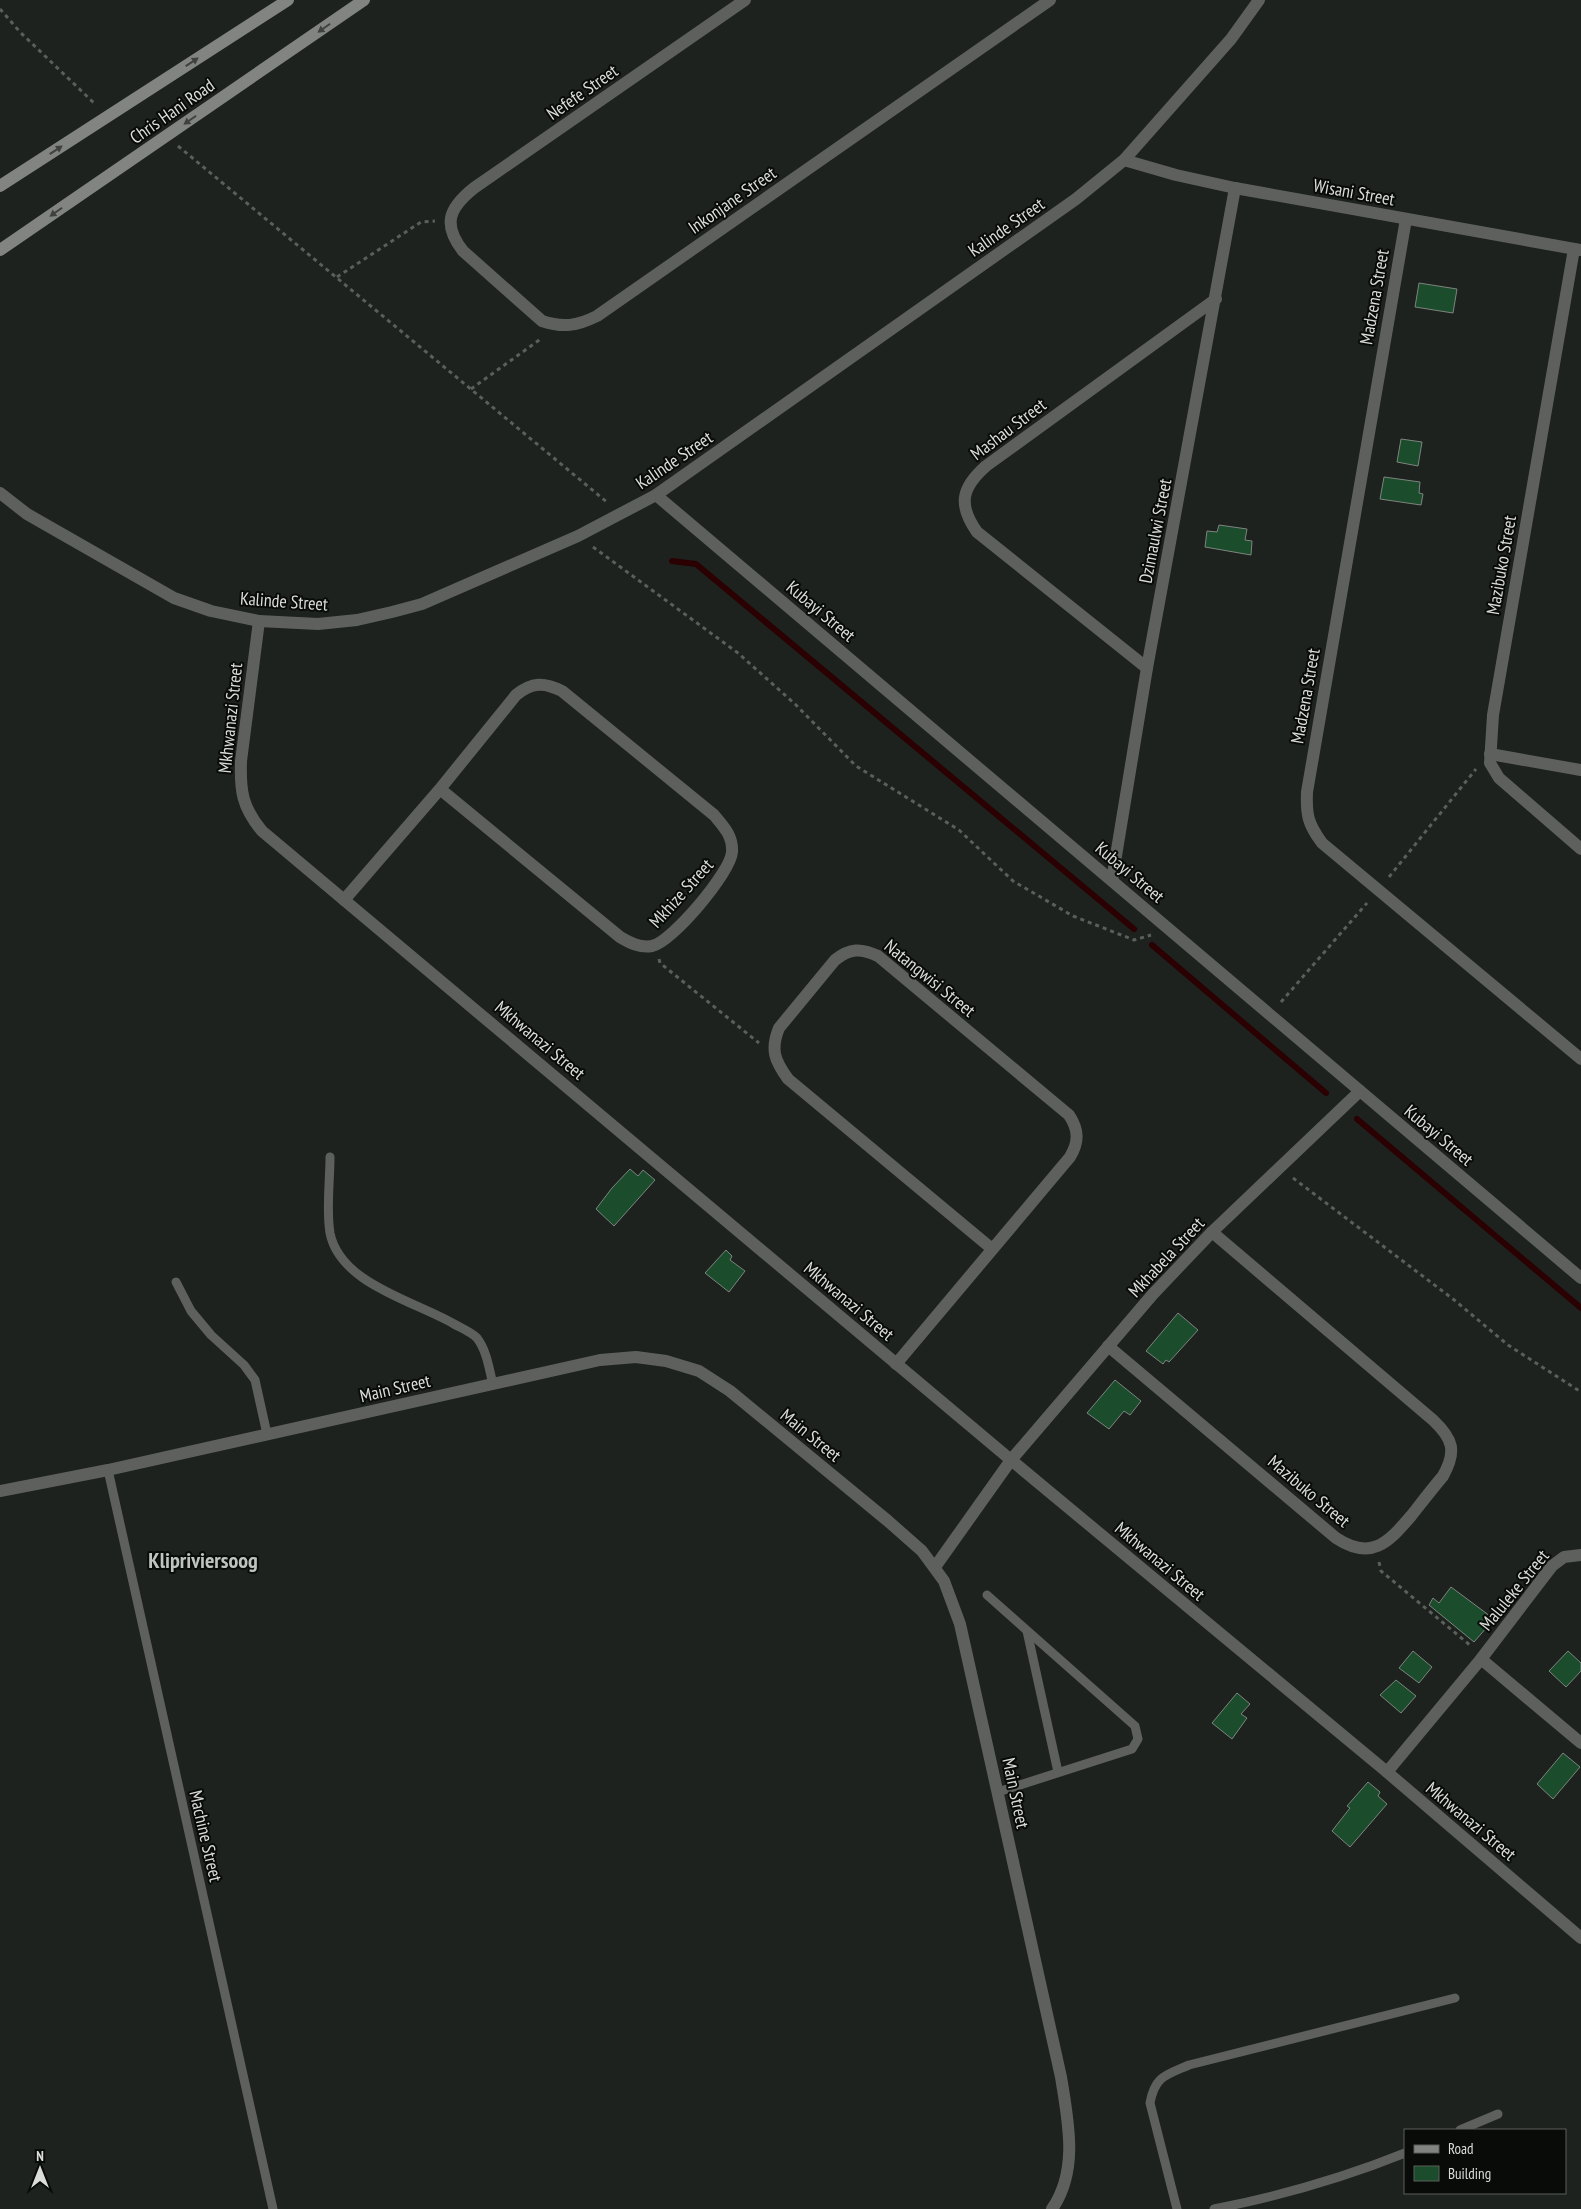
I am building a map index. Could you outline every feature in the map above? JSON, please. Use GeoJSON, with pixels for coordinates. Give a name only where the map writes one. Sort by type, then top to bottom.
{"type":"FeatureCollection","features":[{"type":"Feature","properties":{"kind":"main road","name":"Chris Hani Road"},"geometry":{"type":"LineString","coordinates":[[0,186],[288,0]]}},
{"type":"Feature","properties":{"kind":"main road","name":"Chris Hani Road"},"geometry":{"type":"LineString","coordinates":[[0,250],[364,0]]}},
{"type":"Feature","properties":{"kind":"street","name":"Nefefe Street"},"geometry":{"type":"LineString","coordinates":[[450,220],[453,209],[461,198],[474,188],[745,0]]}},
{"type":"Feature","properties":{"kind":"street","name":"Inkonjane Street"},"geometry":{"type":"LineString","coordinates":[[556,326],[584,323],[597,316],[1050,0]]}},
{"type":"Feature","properties":{"kind":"street","name":"Kalinde Street"},"geometry":{"type":"LineString","coordinates":[[0,493],[27,514],[174,598],[211,611],[259,620],[318,624],[356,620],[392,612],[438,597],[578,536],[656,495],[1076,199],[1124,160],[1232,39],[1259,0]]}},
{"type":"Feature","properties":{"kind":"street","name":"Wisani Street"},"geometry":{"type":"LineString","coordinates":[[1124,160],[1176,175],[1235,188],[1577,249]]}},
{"type":"Feature","properties":{"kind":"street","name":"Dzimaulwi Street"},"geometry":{"type":"LineString","coordinates":[[1112,880],[1147,668],[1235,188]]}},
{"type":"Feature","properties":{"kind":"street","name":"Madzena Street"},"geometry":{"type":"LineString","coordinates":[[1406,219],[1310,773],[1306,812],[1312,828],[1322,843],[1581,1060]]}},
{"type":"Feature","properties":{"kind":"street"},"geometry":{"type":"LineString","coordinates":[[450,220],[451,232],[463,250],[542,321],[556,326]]}},
{"type":"Feature","properties":{"kind":"street","name":"Mazibuko Street"},"geometry":{"type":"LineString","coordinates":[[1577,249],[1493,715],[1490,763],[1499,778],[1581,849]]}},
{"type":"Feature","properties":{"kind":"street","name":"Mashau Street"},"geometry":{"type":"LineString","coordinates":[[1147,668],[977,532],[969,521],[964,507],[966,490],[973,478],[986,466],[1216,299]]}},
{"type":"Feature","properties":{"kind":"street","name":"Kubayi Street"},"geometry":{"type":"LineString","coordinates":[[656,495],[1581,1278]]}},
{"type":"Feature","properties":{"kind":"street","name":"Mkhwanazi Street"},"geometry":{"type":"LineString","coordinates":[[259,620],[241,761],[243,799],[250,817],[262,831],[896,1364],[1387,1772],[1581,1938]]}},
{"type":"Feature","properties":{"kind":"street","name":"Mkhize Street"},"geometry":{"type":"LineString","coordinates":[[344,900],[440,788],[516,695],[526,687],[539,683],[551,685],[562,691],[714,815],[726,828],[731,839],[732,853],[729,866],[721,878],[672,934],[653,946],[630,944],[440,788]]}},
{"type":"Feature","properties":{"kind":"street"},"geometry":{"type":"LineString","coordinates":[[1490,754],[1581,770]]}},
{"type":"Feature","properties":{"kind":"street","name":"Natangwisi Street"},"geometry":{"type":"LineString","coordinates":[[774,1046],[774,1040],[779,1028],[835,960],[851,951],[868,951],[878,956],[1069,1115],[1075,1124],[1078,1140],[1070,1158],[991,1248],[896,1364]]}},
{"type":"Feature","properties":{"kind":"street"},"geometry":{"type":"LineString","coordinates":[[774,1046],[778,1065],[788,1079],[991,1248]]}},
{"type":"Feature","properties":{"kind":"street","name":"Mkhabela Street"},"geometry":{"type":"LineString","coordinates":[[935,1567],[1011,1460],[1108,1346],[1183,1262],[1360,1091]]}},
{"type":"Feature","properties":{"kind":"street"},"geometry":{"type":"LineString","coordinates":[[1212,1232],[1433,1420],[1448,1436],[1452,1455],[1443,1476],[1393,1537],[1377,1547]]}},
{"type":"Feature","properties":{"kind":"street","name":"Mazibuko Street"},"geometry":{"type":"LineString","coordinates":[[1108,1346],[1336,1538],[1349,1547],[1364,1549],[1377,1547]]}},
{"type":"Feature","properties":{"kind":"street","name":"Main Street"},"geometry":{"type":"LineString","coordinates":[[0,1490],[108,1470],[600,1360],[636,1357],[666,1360],[699,1371],[730,1391],[922,1551],[944,1580],[953,1600],[998,1792],[1061,2078],[1068,2122],[1070,2153],[1065,2181],[1052,2209]]}},
{"type":"Feature","properties":{"kind":"street","name":"Maluleke Street"},"geometry":{"type":"LineString","coordinates":[[1387,1772],[1482,1658],[1552,1566],[1564,1557],[1581,1555]]}},
{"type":"Feature","properties":{"kind":"street"},"geometry":{"type":"LineString","coordinates":[[1482,1658],[1581,1743]]}},
{"type":"Feature","properties":{"kind":"lane"},"geometry":{"type":"LineString","coordinates":[[330,1157],[330,1234],[336,1250],[344,1263],[357,1275],[446,1319],[476,1337],[485,1351],[493,1384]]}},
{"type":"Feature","properties":{"kind":"lane"},"geometry":{"type":"LineString","coordinates":[[176,1282],[191,1311],[211,1335],[244,1365],[255,1380],[267,1434]]}},
{"type":"Feature","properties":{"kind":"lane","name":"Machine Street"},"geometry":{"type":"LineString","coordinates":[[108,1470],[273,2209]]}},
{"type":"Feature","properties":{"kind":"lane"},"geometry":{"type":"LineString","coordinates":[[987,1595],[1135,1726],[1138,1739],[1132,1749],[998,1792]]}},
{"type":"Feature","properties":{"kind":"lane"},"geometry":{"type":"LineString","coordinates":[[1027,1630],[1058,1772]]}},
{"type":"Feature","properties":{"kind":"lane"},"geometry":{"type":"LineString","coordinates":[[1177,2209],[1150,2103],[1153,2087],[1166,2074],[1189,2066],[1455,1998]]}},
{"type":"Feature","properties":{"kind":"lane"},"geometry":{"type":"LineString","coordinates":[[1462,2129],[1498,2114]]}},
{"type":"Feature","properties":{"kind":"lane"},"geometry":{"type":"LineString","coordinates":[[1214,2209],[1287,2193],[1329,2181],[1404,2153]]}},
{"type":"Feature","properties":{"kind":"path"},"geometry":{"type":"LineString","coordinates":[[0,9],[20,32],[108,116]]}},
{"type":"Feature","properties":{"kind":"path"},"geometry":{"type":"LineString","coordinates":[[166,136],[622,514]]}},
{"type":"Feature","properties":{"kind":"path"},"geometry":{"type":"LineString","coordinates":[[337,277],[421,222],[450,220]]}},
{"type":"Feature","properties":{"kind":"path"},"geometry":{"type":"LineString","coordinates":[[471,389],[556,326]]}},
{"type":"Feature","properties":{"kind":"path"},"geometry":{"type":"LineString","coordinates":[[578,536],[738,653],[795,704],[856,766],[958,830],[1013,881],[1073,916],[1134,940],[1170,929]]}},
{"type":"Feature","properties":{"kind":"path"},"geometry":{"type":"LineString","coordinates":[[653,946],[660,963],[756,1043],[774,1046]]}},
{"type":"Feature","properties":{"kind":"path"},"geometry":{"type":"LineString","coordinates":[[1280,1168],[1453,1299],[1508,1345],[1581,1392]]}},
{"type":"Feature","properties":{"kind":"path"},"geometry":{"type":"LineString","coordinates":[[1377,1547],[1381,1571],[1482,1658]]}},
{"type":"Feature","properties":{"kind":"building"},"geometry":{"type":"Polygon","coordinates":[[[1419,283],[1457,289],[1453,313],[1415,307],[1419,283]]]}},
{"type":"Feature","properties":{"kind":"building"},"geometry":{"type":"Polygon","coordinates":[[[1401,439],[1422,442],[1418,466],[1397,462],[1401,439]]]}},
{"type":"Feature","properties":{"kind":"building"},"geometry":{"type":"Polygon","coordinates":[[[1384,477],[1420,482],[1419,493],[1423,494],[1421,505],[1380,499],[1384,477]]]}},
{"type":"Feature","properties":{"kind":"building"},"geometry":{"type":"Polygon","coordinates":[[[1219,525],[1247,529],[1245,540],[1252,541],[1251,555],[1205,547],[1207,531],[1217,532],[1219,525]]]}},
{"type":"Feature","properties":{"kind":"building"},"geometry":{"type":"Polygon","coordinates":[[[630,1169],[638,1176],[643,1170],[655,1180],[614,1226],[596,1209],[630,1169]]]}},
{"type":"Feature","properties":{"kind":"building"},"geometry":{"type":"Polygon","coordinates":[[[726,1250],[732,1256],[730,1260],[745,1271],[729,1292],[705,1273],[726,1250]]]}},
{"type":"Feature","properties":{"kind":"building"},"geometry":{"type":"Polygon","coordinates":[[[1178,1313],[1198,1330],[1169,1362],[1166,1360],[1163,1364],[1146,1351],[1178,1313]]]}},
{"type":"Feature","properties":{"kind":"building"},"geometry":{"type":"Polygon","coordinates":[[[1115,1380],[1141,1401],[1130,1415],[1124,1411],[1109,1429],[1087,1413],[1115,1380]]]}},
{"type":"Feature","properties":{"kind":"building"},"geometry":{"type":"Polygon","coordinates":[[[1451,1587],[1494,1619],[1474,1642],[1429,1605],[1433,1598],[1439,1603],[1451,1587]]]}},
{"type":"Feature","properties":{"kind":"building"},"geometry":{"type":"Polygon","coordinates":[[[1413,1651],[1432,1667],[1419,1683],[1399,1668],[1413,1651]]]}},
{"type":"Feature","properties":{"kind":"building"},"geometry":{"type":"Polygon","coordinates":[[[1568,1651],[1581,1663],[1581,1671],[1566,1687],[1549,1671],[1568,1651]]]}},
{"type":"Feature","properties":{"kind":"building"},"geometry":{"type":"Polygon","coordinates":[[[1396,1680],[1416,1696],[1401,1713],[1380,1695],[1396,1680]]]}},
{"type":"Feature","properties":{"kind":"building"},"geometry":{"type":"Polygon","coordinates":[[[1237,1693],[1250,1704],[1241,1714],[1247,1718],[1232,1739],[1212,1723],[1237,1693]]]}},
{"type":"Feature","properties":{"kind":"building"},"geometry":{"type":"Polygon","coordinates":[[[1563,1753],[1580,1767],[1553,1799],[1537,1784],[1563,1753]]]}},
{"type":"Feature","properties":{"kind":"building"},"geometry":{"type":"Polygon","coordinates":[[[1368,1782],[1380,1792],[1378,1796],[1387,1804],[1350,1847],[1332,1831],[1350,1808],[1347,1806],[1368,1782]]]}},
{"type":"Feature","properties":{"kind":"waterway"},"geometry":{"type":"LineString","coordinates":[[672,561],[696,564],[1134,929]]}},
{"type":"Feature","properties":{"kind":"waterway"},"geometry":{"type":"LineString","coordinates":[[1152,945],[1326,1093]]}},
{"type":"Feature","properties":{"kind":"waterway"},"geometry":{"type":"LineString","coordinates":[[1357,1119],[1581,1308]]}},
{"type":"Feature","properties":{"kind":"district","name":"Klipriviersoog"},"geometry":{"type":"Point","coordinates":[203,1560]}}]}
